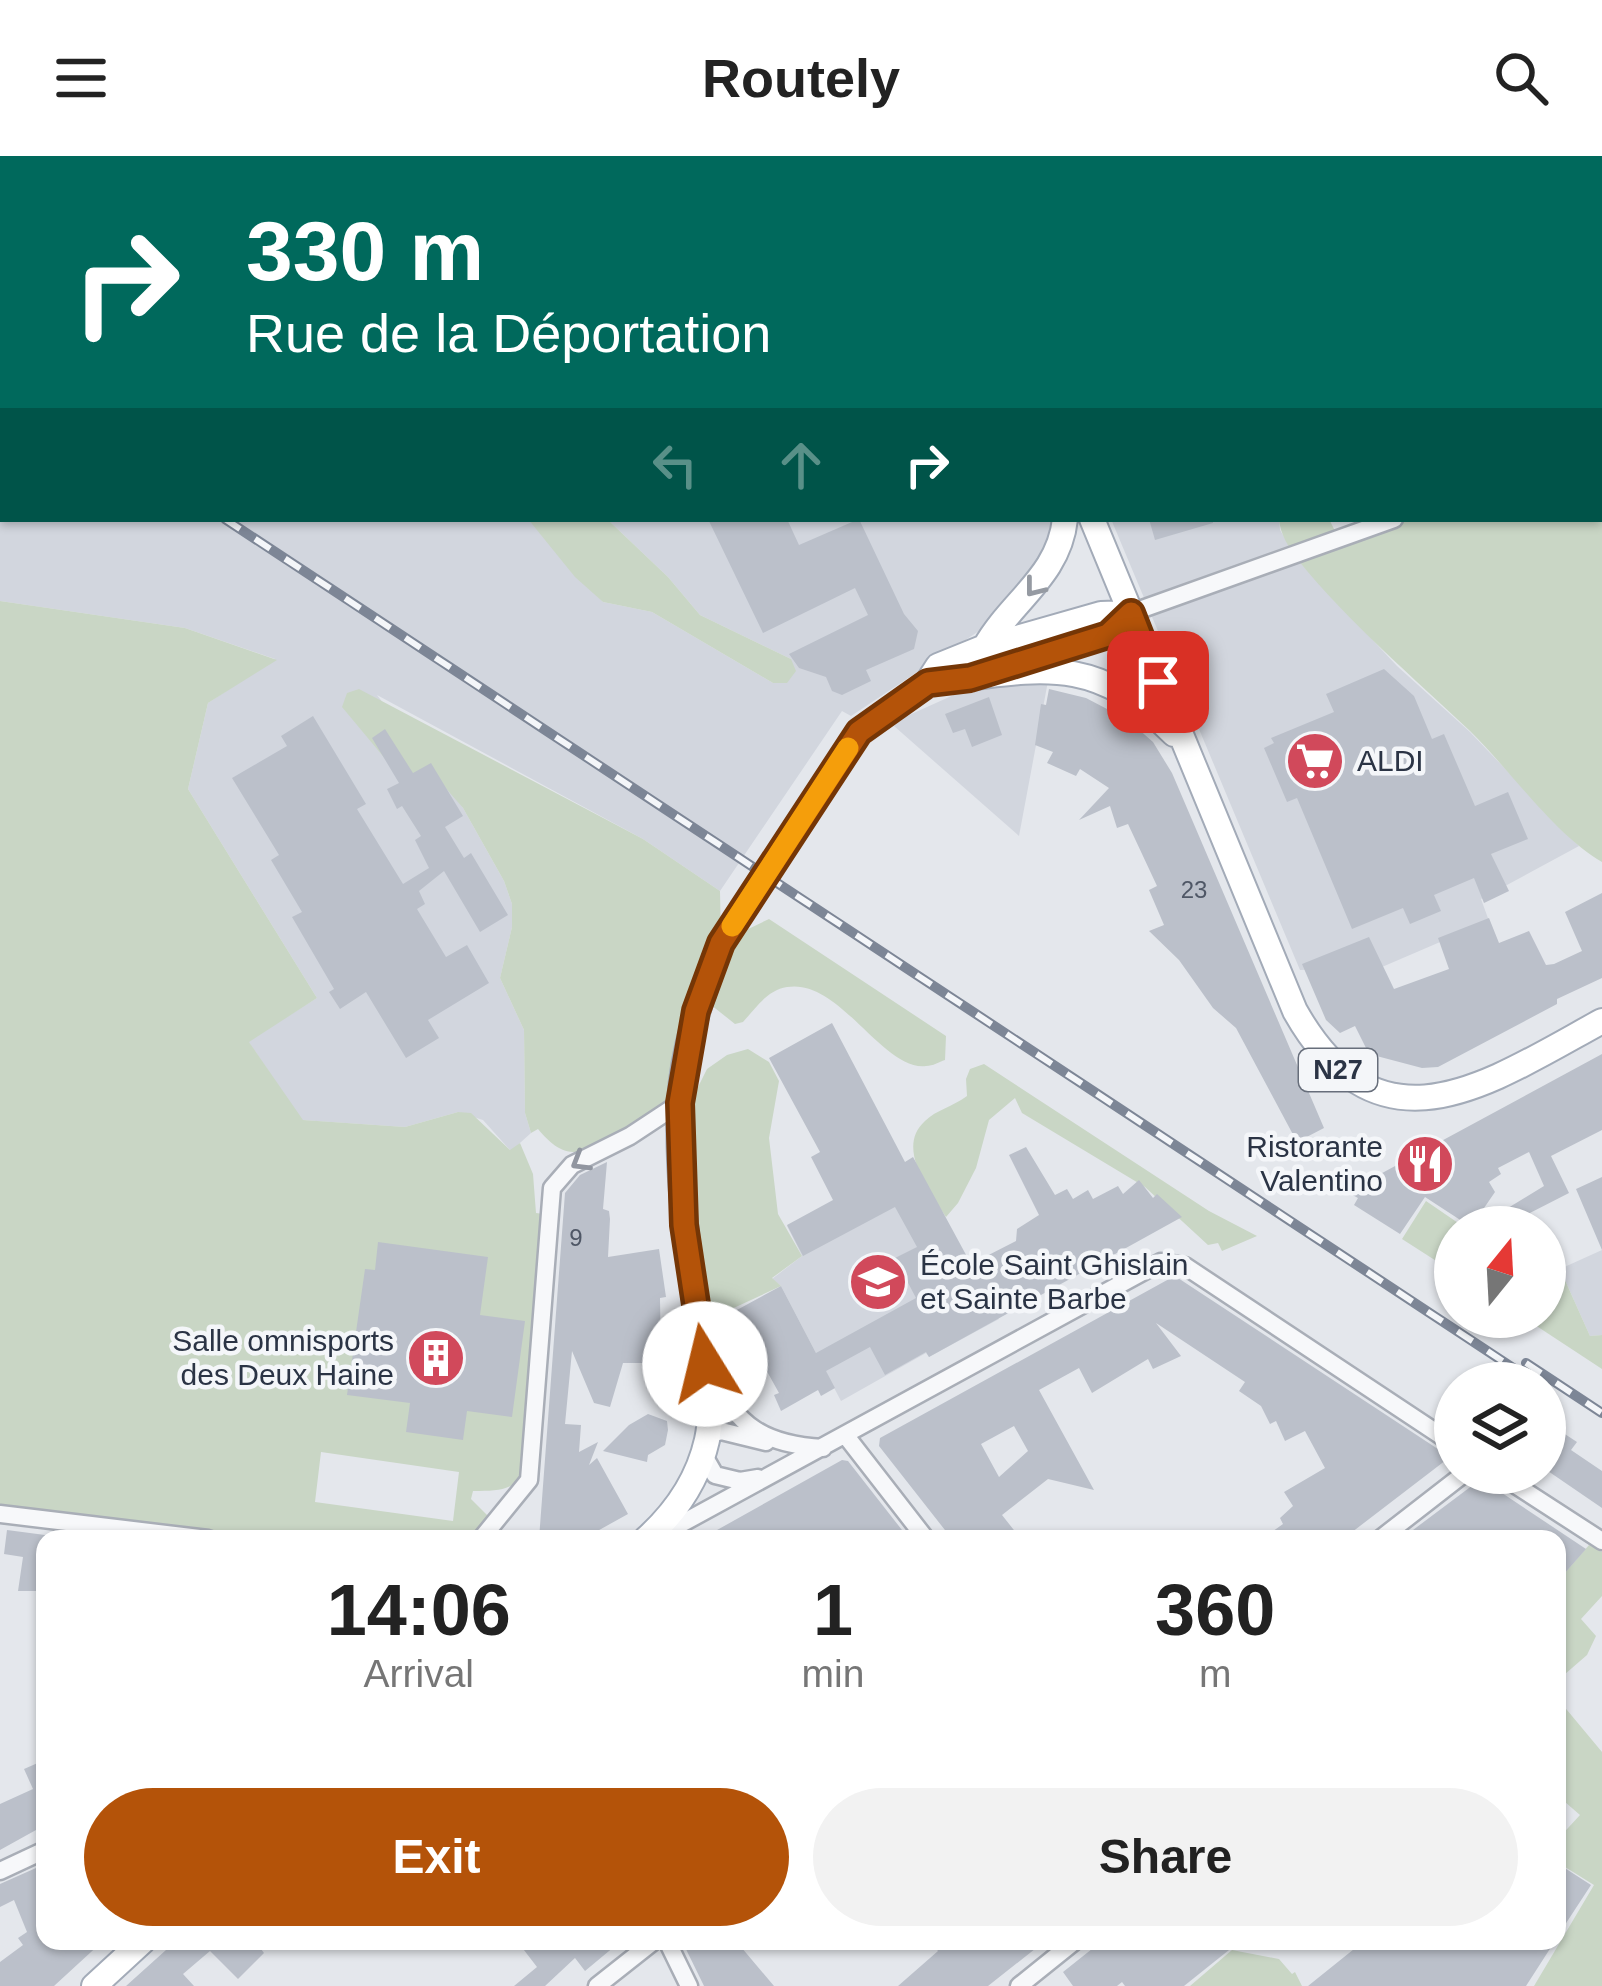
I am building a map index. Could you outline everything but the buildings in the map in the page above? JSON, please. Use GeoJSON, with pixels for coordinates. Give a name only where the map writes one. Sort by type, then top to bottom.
{"type":"FeatureCollection","features":[{"type":"Feature","properties":{"kind":"main road"},"geometry":{"type":"LineString","coordinates":[[985,647],[1045,574],[1058,550],[1064,522]]}},
{"type":"Feature","properties":{"kind":"main road"},"geometry":{"type":"LineString","coordinates":[[1093,522],[1131,613]]}},
{"type":"Feature","properties":{"kind":"main road"},"geometry":{"type":"LineString","coordinates":[[657,1530],[680,1502],[705,1445],[703,1348],[684,1225],[680,1103],[696,1011],[721,943],[859,732],[928,683],[938,666],[985,647],[1101,614],[1131,613]]}},
{"type":"Feature","properties":{"kind":"main road"},"geometry":{"type":"LineString","coordinates":[[928,683],[970,678],[1108,635],[1131,613]]}},
{"type":"Feature","properties":{"kind":"main road","name":"N27"},"geometry":{"type":"LineString","coordinates":[[1131,613],[1294,1011],[1318,1048],[1350,1080],[1385,1095],[1427,1098],[1453,1092],[1530,1060],[1602,1021]]}},
{"type":"Feature","properties":{"kind":"main road","name":"N27"},"geometry":{"type":"LineString","coordinates":[[970,678],[1052,669],[1078,672],[1112,686],[1151,711],[1184,744]]}},
{"type":"Feature","properties":{"kind":"main road"},"geometry":{"type":"LineString","coordinates":[[94,1986],[133,1950]]}},
{"type":"Feature","properties":{"kind":"street"},"geometry":{"type":"LineString","coordinates":[[1131,613],[1387,522]]}},
{"type":"Feature","properties":{"kind":"street"},"geometry":{"type":"LineString","coordinates":[[488,1530],[529,1480],[552,1188],[572,1165],[630,1136],[680,1103]]}},
{"type":"Feature","properties":{"kind":"street"},"geometry":{"type":"LineString","coordinates":[[667,1530],[1161,1262],[1185,1266],[1434,1430]]}},
{"type":"Feature","properties":{"kind":"street"},"geometry":{"type":"LineString","coordinates":[[703,1348],[721,1393],[741,1420],[791,1446]]}},
{"type":"Feature","properties":{"kind":"street"},"geometry":{"type":"LineString","coordinates":[[770,1476],[726,1480],[715,1475],[705,1445],[721,1431],[824,1448]]}},
{"type":"Feature","properties":{"kind":"street"},"geometry":{"type":"LineString","coordinates":[[846,1436],[919,1530]]}},
{"type":"Feature","properties":{"kind":"street"},"geometry":{"type":"LineString","coordinates":[[1392,1530],[1438,1494]]}},
{"type":"Feature","properties":{"kind":"street"},"geometry":{"type":"LineString","coordinates":[[1529,1494],[1602,1541]]}},
{"type":"Feature","properties":{"kind":"street"},"geometry":{"type":"LineString","coordinates":[[0,1514],[133,1530]]}},
{"type":"Feature","properties":{"kind":"street"},"geometry":{"type":"LineString","coordinates":[[0,1870],[36,1854]]}},
{"type":"Feature","properties":{"kind":"street"},"geometry":{"type":"LineString","coordinates":[[597,1986],[643,1950]]}},
{"type":"Feature","properties":{"kind":"street"},"geometry":{"type":"LineString","coordinates":[[672,1950],[688,1986]]}},
{"type":"Feature","properties":{"kind":"street"},"geometry":{"type":"LineString","coordinates":[[1019,1986],[1059,1950]]}},
{"type":"Feature","properties":{"kind":"shaded area"},"geometry":{"type":"Polygon","coordinates":[[[0,522],[531,522],[603,602],[652,612],[773,683],[791,659],[700,615],[610,522],[1057,522],[1050,556],[994,621],[851,716],[842,711],[720,891],[643,839],[377,695],[463,808],[512,904],[512,927],[500,978],[524,1030],[525,1113],[531,1133],[511,1151],[483,1120],[458,1112],[405,1127],[302,1120],[248,1041],[317,998],[188,789],[208,703],[275,659],[185,628],[0,601],[0,522]]]}},
{"type":"Feature","properties":{"kind":"shaded area"},"geometry":{"type":"Polygon","coordinates":[[[1112,522],[1279,522],[1297,559],[1397,666],[1470,732],[1579,846],[1481,899],[1489,921],[1382,967],[1300,970],[1112,522]]]}},
{"type":"Feature","properties":{"kind":"shaded area"},"geometry":{"type":"Polygon","coordinates":[[[1048,681],[1019,836],[894,726],[967,689],[1048,681]]]}},
{"type":"Feature","properties":{"kind":"shaded area","name":"École Saint Ghislain et Sainte Barbe"},"geometry":{"type":"Polygon","coordinates":[[[913,1158],[999,1319],[841,1401],[781,1286],[772,1279],[802,1256],[787,1226],[913,1158]]]}},
{"type":"Feature","properties":{"kind":"shaded area"},"geometry":{"type":"Polygon","coordinates":[[[1602,1250],[1602,1335],[1590,1336],[1566,1282],[1566,1266],[1602,1250]]]}},
{"type":"Feature","properties":{"kind":"green space"},"geometry":{"type":"Polygon","coordinates":[[[530,522],[610,522],[700,615],[791,659],[796,671],[787,683],[773,683],[652,612],[603,602],[575,577],[530,522]]]}},
{"type":"Feature","properties":{"kind":"green space"},"geometry":{"type":"Polygon","coordinates":[[[1280,522],[1330,522],[1340,541],[1387,522],[1602,522],[1602,862],[1567,836],[1470,731],[1338,606],[1291,551],[1280,522]]]}},
{"type":"Feature","properties":{"kind":"green space"},"geometry":{"type":"Polygon","coordinates":[[[0,601],[185,628],[277,660],[208,703],[188,789],[317,998],[249,1042],[303,1120],[405,1127],[458,1112],[471,1113],[510,1150],[520,1143],[533,1174],[536,1213],[551,1215],[529,1471],[504,1488],[473,1491],[471,1499],[489,1517],[484,1530],[133,1530],[0,1514],[0,601]],[[321,1452],[315,1502],[453,1521],[459,1472],[321,1452]]]}},
{"type":"Feature","properties":{"kind":"green space"},"geometry":{"type":"Polygon","coordinates":[[[359,689],[643,839],[720,891],[721,942],[769,919],[946,1036],[945,1060],[929,1066],[910,1064],[843,1009],[806,988],[773,992],[743,1022],[735,1024],[701,997],[680,1103],[581,1152],[556,1146],[538,1129],[531,1133],[525,1113],[524,1030],[500,978],[512,927],[512,904],[504,881],[463,808],[443,785],[397,773],[342,707],[347,693],[359,689]]]}},
{"type":"Feature","properties":{"kind":"green space"},"geometry":{"type":"Polygon","coordinates":[[[748,1049],[769,1062],[779,1081],[769,1138],[778,1214],[802,1256],[772,1278],[781,1286],[699,1324],[684,1225],[692,1099],[707,1069],[727,1055],[748,1049]]]}},
{"type":"Feature","properties":{"kind":"green space"},"geometry":{"type":"Polygon","coordinates":[[[984,1064],[1209,1211],[1257,1236],[1222,1251],[1218,1243],[1208,1245],[1145,1187],[1022,1113],[1015,1098],[989,1120],[976,1168],[946,1217],[918,1169],[913,1144],[925,1121],[967,1096],[970,1069],[984,1064]]]}},
{"type":"Feature","properties":{"kind":"green space"},"geometry":{"type":"Polygon","coordinates":[[[1426,1201],[1434,1206],[1434,1260],[1402,1239],[1426,1201]]]}},
{"type":"Feature","properties":{"kind":"green space"},"geometry":{"type":"Polygon","coordinates":[[[1566,1282],[1590,1336],[1602,1335],[1602,1369],[1555,1338],[1566,1338],[1566,1282]]]}},
{"type":"Feature","properties":{"kind":"green space"},"geometry":{"type":"Polygon","coordinates":[[[1589,1545],[1602,1552],[1602,1596],[1581,1619],[1596,1636],[1587,1655],[1566,1673],[1566,1572],[1589,1545]]]}},
{"type":"Feature","properties":{"kind":"green space"},"geometry":{"type":"Polygon","coordinates":[[[1566,1709],[1602,1752],[1602,1986],[1534,1986],[1555,1950],[1566,1950],[1566,1932],[1594,1885],[1566,1868],[1566,1830],[1580,1815],[1566,1803],[1566,1709]]]}},
{"type":"Feature","properties":{"kind":"green space"},"geometry":{"type":"Polygon","coordinates":[[[1232,1950],[1279,1959],[1295,1972],[1302,1986],[1190,1986],[1232,1950]]]}},
{"type":"Feature","properties":{"kind":"railway"},"geometry":{"type":"LineString","coordinates":[[230,522],[1504,1362]]}},
{"type":"Feature","properties":{"kind":"railway"},"geometry":{"type":"LineString","coordinates":[[1566,1389],[1602,1413]]}},
{"type":"Feature","properties":{"kind":"slow traffic"},"geometry":{"type":"LineString","coordinates":[[732,926],[848,748]]}},
{"type":"Feature","properties":{"kind":"place","name":"ALDI"},"geometry":{"type":"Point","coordinates":[1315,761]}},
{"type":"Feature","properties":{"kind":"place","name":"Ristorante Valentino"},"geometry":{"type":"Point","coordinates":[1425,1164]}},
{"type":"Feature","properties":{"kind":"place","name":"École Saint Ghislain et Sainte Barbe"},"geometry":{"type":"Point","coordinates":[878,1282]}},
{"type":"Feature","properties":{"kind":"place","name":"Salle omnisports des Deux Haine"},"geometry":{"type":"Point","coordinates":[436,1358]}},
{"type":"Feature","properties":{"kind":"route"},"geometry":{"type":"LineString","coordinates":[[705,1364],[681,1186],[680,1103],[696,1011],[721,943],[859,732],[928,683],[970,678],[1111,634],[1131,613],[1158,682]]}}]}
